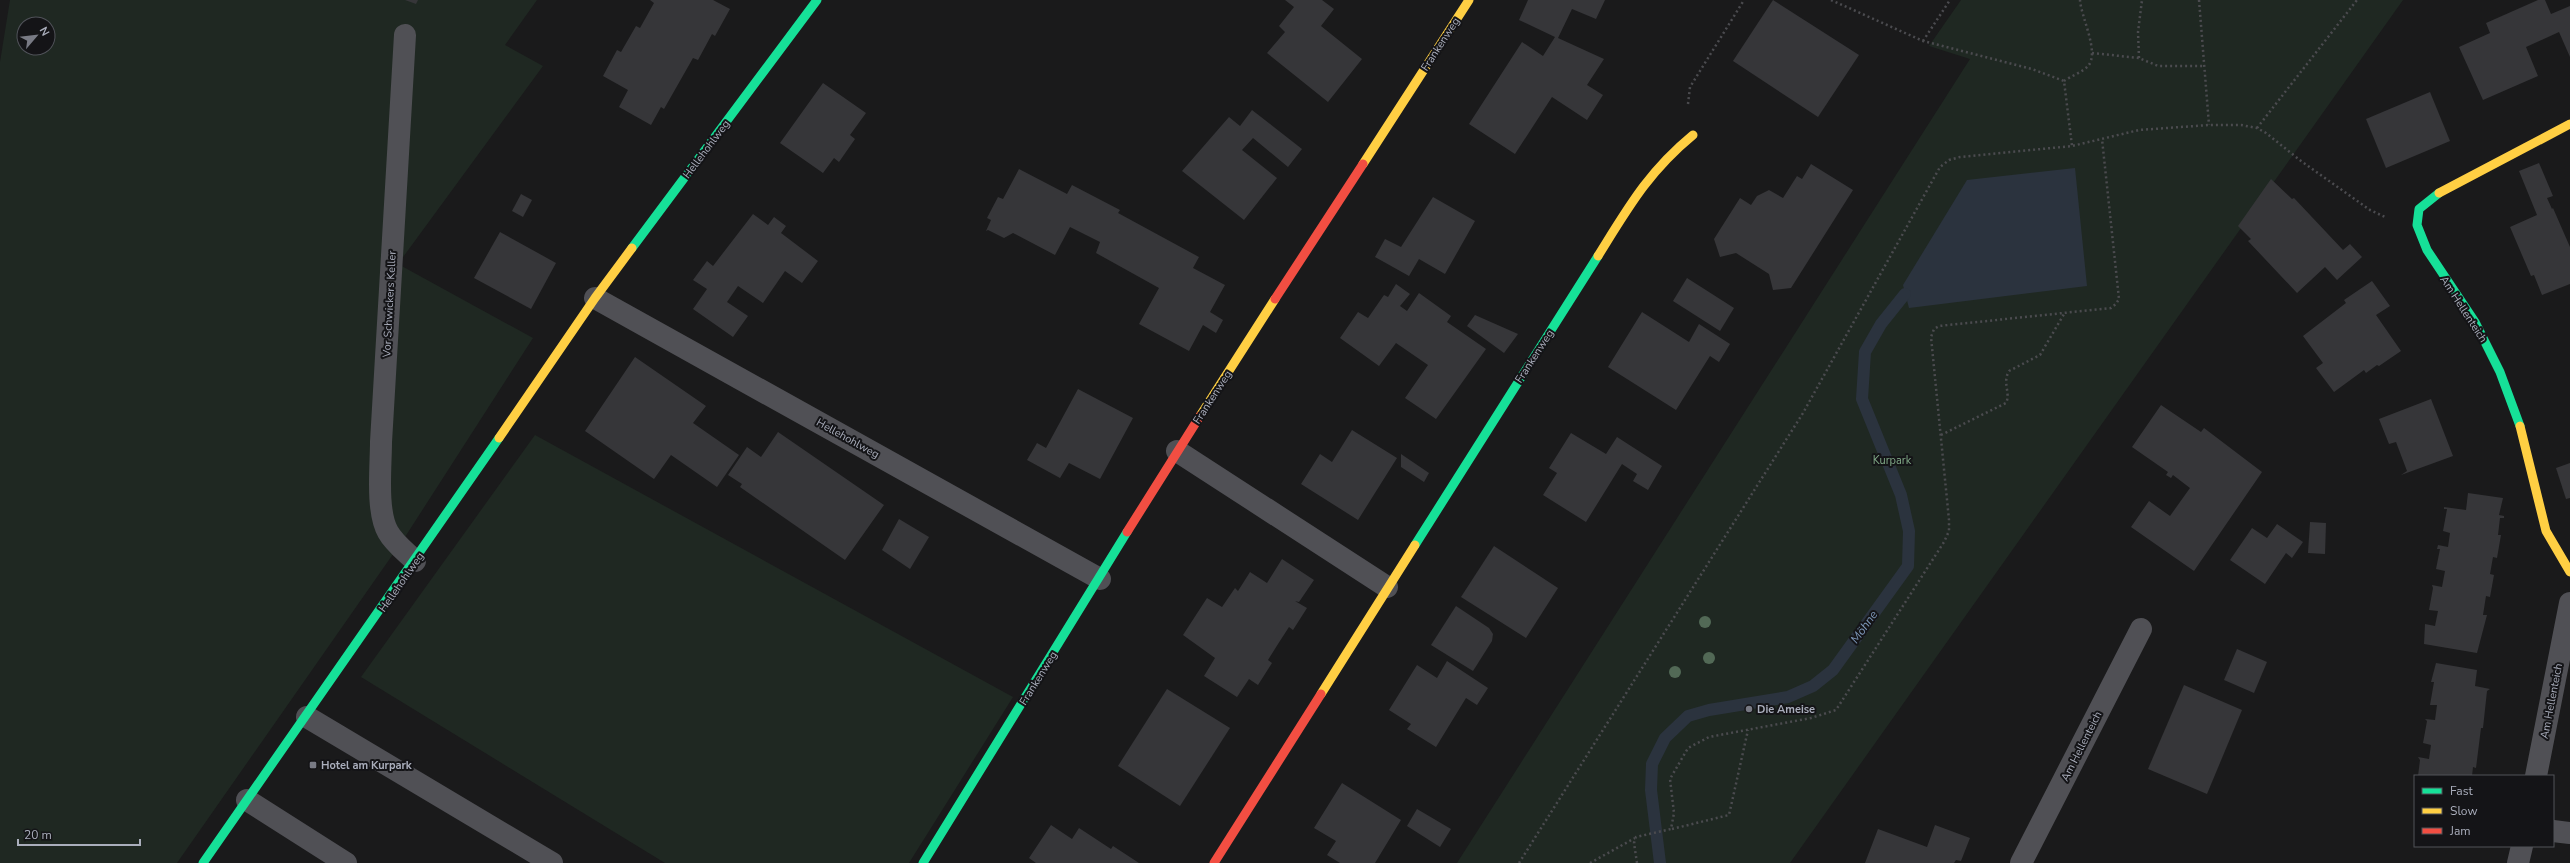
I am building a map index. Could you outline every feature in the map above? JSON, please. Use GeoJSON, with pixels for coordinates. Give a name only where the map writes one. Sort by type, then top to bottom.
{"type":"FeatureCollection","features":[{"type":"Feature","properties":{"kind":"street","name":"Hellehohlweg"},"geometry":{"type":"LineString","coordinates":[[203,863],[307,717],[595,298],[817,0]]}},
{"type":"Feature","properties":{"kind":"street","name":"Frankenweg"},"geometry":{"type":"LineString","coordinates":[[923,863],[1100,579],[1177,451],[1469,0]]}},
{"type":"Feature","properties":{"kind":"street","name":"Vor Schwickers Keller"},"geometry":{"type":"LineString","coordinates":[[405,35],[381,442],[381,500],[386,530],[392,539],[415,561]]}},
{"type":"Feature","properties":{"kind":"street"},"geometry":{"type":"LineString","coordinates":[[2417,225],[2419,209],[2435,195],[2570,124]]}},
{"type":"Feature","properties":{"kind":"street","name":"Frankenweg"},"geometry":{"type":"LineString","coordinates":[[1214,863],[1387,587],[1644,183],[1671,153],[1693,135]]}},
{"type":"Feature","properties":{"kind":"street","name":"Am Hellenteich"},"geometry":{"type":"LineString","coordinates":[[2417,225],[2430,255],[2475,322],[2498,366],[2522,431],[2542,520],[2570,572]]}},
{"type":"Feature","properties":{"kind":"street","name":"Hellehohlweg"},"geometry":{"type":"LineString","coordinates":[[595,298],[1100,579]]}},
{"type":"Feature","properties":{"kind":"street"},"geometry":{"type":"LineString","coordinates":[[1177,451],[1387,587]]}},
{"type":"Feature","properties":{"kind":"street","name":"Am Hellenteich"},"geometry":{"type":"LineString","coordinates":[[2536,775],[2570,603]]}},
{"type":"Feature","properties":{"kind":"street","name":"Am Hellenteich"},"geometry":{"type":"LineString","coordinates":[[2021,863],[2141,629]]}},
{"type":"Feature","properties":{"kind":"street"},"geometry":{"type":"LineString","coordinates":[[307,717],[552,863]]}},
{"type":"Feature","properties":{"kind":"street"},"geometry":{"type":"LineString","coordinates":[[248,800],[346,863]]}},
{"type":"Feature","properties":{"kind":"street"},"geometry":{"type":"LineString","coordinates":[[2554,831],[2570,833]]}},
{"type":"Feature","properties":{"kind":"street"},"geometry":{"type":"LineString","coordinates":[[2518,863],[2522,847]]}},
{"type":"Feature","properties":{"kind":"path"},"geometry":{"type":"LineString","coordinates":[[1693,135],[1688,103],[1690,87],[1744,0]]}},
{"type":"Feature","properties":{"kind":"path"},"geometry":{"type":"LineString","coordinates":[[1831,0],[1923,41],[2032,69],[2064,81]]}},
{"type":"Feature","properties":{"kind":"path"},"geometry":{"type":"LineString","coordinates":[[1923,41],[1950,0]]}},
{"type":"Feature","properties":{"kind":"path"},"geometry":{"type":"LineString","coordinates":[[2064,81],[2088,66],[2092,53],[2092,43],[2083,21],[2080,0]]}},
{"type":"Feature","properties":{"kind":"path"},"geometry":{"type":"LineString","coordinates":[[2139,58],[2138,32],[2142,0]]}},
{"type":"Feature","properties":{"kind":"path"},"geometry":{"type":"LineString","coordinates":[[2199,0],[2209,124]]}},
{"type":"Feature","properties":{"kind":"path"},"geometry":{"type":"LineString","coordinates":[[2257,128],[2357,0]]}},
{"type":"Feature","properties":{"kind":"path"},"geometry":{"type":"LineString","coordinates":[[2092,53],[2139,58],[2158,66],[2205,66]]}},
{"type":"Feature","properties":{"kind":"path"},"geometry":{"type":"LineString","coordinates":[[2064,81],[2072,146]]}},
{"type":"Feature","properties":{"kind":"path"},"geometry":{"type":"LineString","coordinates":[[1518,863],[1803,413],[1940,167],[1949,160],[1970,155],[2072,146],[2139,130],[2209,124],[2257,128],[2282,143],[2301,161],[2370,210],[2391,220],[2417,225]]}},
{"type":"Feature","properties":{"kind":"path"},"geometry":{"type":"LineString","coordinates":[[1671,829],[1674,813],[1670,779],[1688,748],[1709,737],[1827,714],[1836,710],[1844,700],[1944,542],[1949,531],[1931,337],[1934,329],[1939,326],[2111,308],[2116,304],[2119,299],[2102,139]]}},
{"type":"Feature","properties":{"kind":"path"},"geometry":{"type":"LineString","coordinates":[[1941,435],[2006,403],[2008,396],[2005,384],[2008,371],[2040,355],[2064,314]]}},
{"type":"Feature","properties":{"kind":"path"},"geometry":{"type":"LineString","coordinates":[[1590,863],[1636,837],[1729,815],[1748,730]]}},
{"type":"Feature","properties":{"kind":"path"},"geometry":{"type":"LineString","coordinates":[[1636,837],[1634,843],[1637,863]]}},
{"type":"Feature","properties":{"kind":"green space"},"geometry":{"type":"Polygon","coordinates":[[[10,0],[537,0],[505,45],[543,66],[398,264],[533,338],[405,537],[177,863],[0,863],[0,62],[10,0]]]}},
{"type":"Feature","properties":{"kind":"green space","name":"Kurpark"},"geometry":{"type":"Polygon","coordinates":[[[1961,0],[2403,0],[1790,863],[1457,863],[1970,59],[1929,46],[1961,0]]]}},
{"type":"Feature","properties":{"kind":"green space"},"geometry":{"type":"Polygon","coordinates":[[[535,435],[1013,697],[909,863],[665,863],[361,677],[535,435]]]}},
{"type":"Feature","properties":{"kind":"water"},"geometry":{"type":"Polygon","coordinates":[[[2075,168],[2087,286],[1909,308],[1903,285],[1967,180],[2075,168]]]}},
{"type":"Feature","properties":{"kind":"building"},"geometry":{"type":"Polygon","coordinates":[[[405,0],[418,0],[416,4],[405,0]]]}},
{"type":"Feature","properties":{"kind":"building"},"geometry":{"type":"Polygon","coordinates":[[[650,0],[713,0],[730,9],[715,36],[712,34],[698,60],[693,58],[664,109],[661,107],[651,125],[619,107],[628,90],[603,76],[617,50],[621,52],[636,26],[640,28],[654,3],[650,0]]]}},
{"type":"Feature","properties":{"kind":"building"},"geometry":{"type":"Polygon","coordinates":[[[1285,0],[1322,0],[1334,9],[1321,26],[1362,59],[1328,102],[1267,53],[1285,32],[1279,26],[1294,7],[1285,0]]]}},
{"type":"Feature","properties":{"kind":"building"},"geometry":{"type":"Polygon","coordinates":[[[1528,0],[1605,0],[1596,19],[1572,9],[1558,38],[1604,59],[1587,85],[1603,95],[1587,120],[1552,97],[1515,154],[1469,124],[1522,42],[1543,56],[1555,37],[1519,20],[1528,0]]]}},
{"type":"Feature","properties":{"kind":"building"},"geometry":{"type":"Polygon","coordinates":[[[1773,0],[1859,55],[1818,117],[1733,61],[1773,0]]]}},
{"type":"Feature","properties":{"kind":"building"},"geometry":{"type":"Polygon","coordinates":[[[2538,0],[2545,0],[2551,14],[2570,6],[2570,57],[2559,32],[2526,47],[2538,76],[2483,100],[2459,47],[2490,33],[2486,23],[2538,0]]]}},
{"type":"Feature","properties":{"kind":"building"},"geometry":{"type":"Polygon","coordinates":[[[823,83],[866,113],[850,135],[855,139],[839,162],[834,158],[823,173],[780,143],[823,83]]]}},
{"type":"Feature","properties":{"kind":"building"},"geometry":{"type":"Polygon","coordinates":[[[2430,92],[2450,141],[2386,168],[2366,119],[2430,92]]]}},
{"type":"Feature","properties":{"kind":"building"},"geometry":{"type":"Polygon","coordinates":[[[1252,110],[1302,149],[1288,167],[1253,138],[1242,150],[1277,178],[1244,220],[1182,171],[1229,117],[1240,126],[1252,110]]]}},
{"type":"Feature","properties":{"kind":"building"},"geometry":{"type":"Polygon","coordinates":[[[2539,163],[2553,196],[2547,198],[2570,247],[2570,284],[2542,295],[2534,275],[2531,276],[2510,227],[2537,215],[2519,171],[2539,163]]]}},
{"type":"Feature","properties":{"kind":"building"},"geometry":{"type":"Polygon","coordinates":[[[1811,164],[1853,190],[1791,288],[1773,290],[1769,274],[1736,253],[1720,257],[1714,239],[1740,198],[1751,205],[1757,196],[1769,190],[1783,198],[1797,176],[1802,179],[1811,164]]]}},
{"type":"Feature","properties":{"kind":"building"},"geometry":{"type":"Polygon","coordinates":[[[1019,169],[1067,194],[1072,185],[1120,210],[1118,213],[1199,257],[1193,268],[1225,285],[1210,312],[1223,320],[1216,333],[1203,325],[1189,351],[1139,324],[1159,288],[1096,253],[1100,242],[1070,227],[1055,255],[1013,233],[1004,238],[988,230],[986,231],[991,220],[987,218],[998,197],[1003,199],[1019,169]]]}},
{"type":"Feature","properties":{"kind":"building"},"geometry":{"type":"Polygon","coordinates":[[[2271,179],[2292,199],[2294,198],[2343,250],[2350,244],[2362,257],[2337,280],[2325,267],[2297,293],[2248,241],[2251,239],[2238,226],[2271,179]]]}},
{"type":"Feature","properties":{"kind":"building"},"geometry":{"type":"Polygon","coordinates":[[[521,194],[532,200],[523,217],[512,211],[521,194]]]}},
{"type":"Feature","properties":{"kind":"building"},"geometry":{"type":"Polygon","coordinates":[[[1433,197],[1475,221],[1445,274],[1419,259],[1409,276],[1375,257],[1385,239],[1401,247],[1433,197]]]}},
{"type":"Feature","properties":{"kind":"building"},"geometry":{"type":"Polygon","coordinates":[[[753,214],[768,225],[774,217],[786,226],[781,233],[818,261],[802,283],[785,271],[763,303],[738,286],[727,302],[748,316],[733,337],[693,309],[707,289],[693,280],[707,261],[713,266],[753,214]]]}},
{"type":"Feature","properties":{"kind":"building"},"geometry":{"type":"Polygon","coordinates":[[[500,232],[556,263],[531,309],[474,278],[500,232]]]}},
{"type":"Feature","properties":{"kind":"building"},"geometry":{"type":"Polygon","coordinates":[[[1687,278],[1734,308],[1720,331],[1673,301],[1687,278]]]}},
{"type":"Feature","properties":{"kind":"building"},"geometry":{"type":"Polygon","coordinates":[[[2372,281],[2390,306],[2376,315],[2401,351],[2366,373],[2364,370],[2334,392],[2316,368],[2323,363],[2303,336],[2346,303],[2344,300],[2372,281]]]}},
{"type":"Feature","properties":{"kind":"building"},"geometry":{"type":"Polygon","coordinates":[[[1396,284],[1410,294],[1400,306],[1407,311],[1419,293],[1451,316],[1447,322],[1486,349],[1436,419],[1405,398],[1428,365],[1396,343],[1379,366],[1340,338],[1358,312],[1368,318],[1384,295],[1388,297],[1396,284]]]}},
{"type":"Feature","properties":{"kind":"building"},"geometry":{"type":"Polygon","coordinates":[[[1642,312],[1689,342],[1699,324],[1730,344],[1719,362],[1710,356],[1676,410],[1608,367],[1642,312]]]}},
{"type":"Feature","properties":{"kind":"building"},"geometry":{"type":"Polygon","coordinates":[[[1475,315],[1518,334],[1504,353],[1467,326],[1475,315]]]}},
{"type":"Feature","properties":{"kind":"building"},"geometry":{"type":"Polygon","coordinates":[[[635,357],[706,406],[693,423],[739,455],[717,487],[671,455],[654,479],[585,431],[635,357]]]}},
{"type":"Feature","properties":{"kind":"building"},"geometry":{"type":"Polygon","coordinates":[[[1078,389],[1133,418],[1100,479],[1069,463],[1060,478],[1027,460],[1037,443],[1046,448],[1078,389]]]}},
{"type":"Feature","properties":{"kind":"building"},"geometry":{"type":"Polygon","coordinates":[[[2431,399],[2453,456],[2401,475],[2407,471],[2396,442],[2389,444],[2379,419],[2431,399]]]}},
{"type":"Feature","properties":{"kind":"building"},"geometry":{"type":"Polygon","coordinates":[[[2161,405],[2201,432],[2204,428],[2262,472],[2194,571],[2131,527],[2149,501],[2170,516],[2190,488],[2173,475],[2171,478],[2166,475],[2168,472],[2132,447],[2161,405]]]}},
{"type":"Feature","properties":{"kind":"building"},"geometry":{"type":"Polygon","coordinates":[[[1352,430],[1397,458],[1358,520],[1301,484],[1320,454],[1332,462],[1352,430]]]}},
{"type":"Feature","properties":{"kind":"building"},"geometry":{"type":"Polygon","coordinates":[[[778,432],[884,505],[845,560],[740,487],[742,484],[728,475],[747,447],[761,457],[778,432]]]}},
{"type":"Feature","properties":{"kind":"building"},"geometry":{"type":"Polygon","coordinates":[[[1571,433],[1606,454],[1617,437],[1662,466],[1648,490],[1633,481],[1637,474],[1622,464],[1586,522],[1543,495],[1557,473],[1549,468],[1571,433]]]}},
{"type":"Feature","properties":{"kind":"building"},"geometry":{"type":"Polygon","coordinates":[[[1401,454],[1429,473],[1424,482],[1401,467],[1401,454]]]}},
{"type":"Feature","properties":{"kind":"building"},"geometry":{"type":"Polygon","coordinates":[[[2570,463],[2570,498],[2566,499],[2556,468],[2570,463]]]}},
{"type":"Feature","properties":{"kind":"building"},"geometry":{"type":"Polygon","coordinates":[[[2468,493],[2503,498],[2499,515],[2504,516],[2504,518],[2500,518],[2498,535],[2501,535],[2497,558],[2493,557],[2490,574],[2494,575],[2490,597],[2486,596],[2483,615],[2487,615],[2477,653],[2424,644],[2425,624],[2435,626],[2438,611],[2429,610],[2433,588],[2432,585],[2442,587],[2445,571],[2436,569],[2440,549],[2437,549],[2438,545],[2448,547],[2450,533],[2443,531],[2447,509],[2444,509],[2444,507],[2466,510],[2468,493]]]}},
{"type":"Feature","properties":{"kind":"building"},"geometry":{"type":"Polygon","coordinates":[[[899,519],[929,537],[910,569],[882,550],[899,519]]]}},
{"type":"Feature","properties":{"kind":"building"},"geometry":{"type":"Polygon","coordinates":[[[2310,522],[2326,523],[2325,554],[2308,553],[2310,522]]]}},
{"type":"Feature","properties":{"kind":"building"},"geometry":{"type":"Polygon","coordinates":[[[2277,524],[2303,542],[2292,558],[2286,553],[2265,584],[2230,560],[2252,528],[2267,538],[2277,524]]]}},
{"type":"Feature","properties":{"kind":"building"},"geometry":{"type":"Polygon","coordinates":[[[1494,546],[1558,588],[1526,638],[1461,597],[1494,546]]]}},
{"type":"Feature","properties":{"kind":"building"},"geometry":{"type":"Polygon","coordinates":[[[1282,559],[1314,580],[1299,602],[1295,601],[1307,608],[1293,630],[1289,627],[1278,644],[1268,660],[1272,663],[1258,685],[1249,679],[1237,697],[1204,676],[1215,658],[1183,635],[1207,598],[1222,607],[1235,588],[1238,591],[1250,572],[1267,583],[1282,559]]]}},
{"type":"Feature","properties":{"kind":"building"},"geometry":{"type":"Polygon","coordinates":[[[1456,606],[1489,628],[1493,634],[1492,641],[1473,671],[1431,645],[1456,606]]]}},
{"type":"Feature","properties":{"kind":"building"},"geometry":{"type":"Polygon","coordinates":[[[2237,649],[2267,662],[2254,693],[2224,680],[2237,649]]]}},
{"type":"Feature","properties":{"kind":"building"},"geometry":{"type":"Polygon","coordinates":[[[1447,661],[1488,688],[1477,705],[1466,698],[1436,747],[1407,729],[1411,724],[1389,710],[1417,665],[1437,678],[1447,661]]]}},
{"type":"Feature","properties":{"kind":"building"},"geometry":{"type":"Polygon","coordinates":[[[2436,663],[2477,670],[2475,686],[2490,689],[2487,691],[2483,728],[2481,728],[2476,768],[2473,767],[2472,775],[2418,775],[2420,760],[2418,757],[2429,759],[2431,745],[2423,743],[2427,721],[2425,719],[2435,720],[2437,705],[2430,705],[2434,682],[2431,682],[2436,663]]]}},
{"type":"Feature","properties":{"kind":"building"},"geometry":{"type":"Polygon","coordinates":[[[2184,685],[2242,710],[2207,794],[2148,769],[2184,685]]]}},
{"type":"Feature","properties":{"kind":"building"},"geometry":{"type":"Polygon","coordinates":[[[1167,689],[1230,728],[1180,806],[1118,766],[1167,689]]]}},
{"type":"Feature","properties":{"kind":"building"},"geometry":{"type":"Polygon","coordinates":[[[1342,783],[1401,820],[1375,863],[1340,863],[1327,855],[1336,841],[1314,828],[1342,783]]]}},
{"type":"Feature","properties":{"kind":"building"},"geometry":{"type":"Polygon","coordinates":[[[1417,809],[1451,829],[1440,847],[1407,826],[1417,809]]]}},
{"type":"Feature","properties":{"kind":"building"},"geometry":{"type":"Polygon","coordinates":[[[1051,825],[1072,839],[1079,828],[1111,849],[1113,846],[1139,863],[1036,863],[1029,858],[1051,825]]]}},
{"type":"Feature","properties":{"kind":"building"},"geometry":{"type":"Polygon","coordinates":[[[1935,825],[1970,838],[1961,861],[1956,860],[1954,863],[1865,863],[1878,829],[1927,847],[1935,825]]]}},
{"type":"Feature","properties":{"kind":"waterway","name":"Möhne"},"geometry":{"type":"LineString","coordinates":[[1660,863],[1651,790],[1652,764],[1665,738],[1688,716],[1709,710],[1788,697],[1813,686],[1833,670],[1908,566],[1909,531],[1901,495],[1862,399],[1865,352],[1881,324],[1905,294]]}},
{"type":"Feature","properties":{"kind":"traffic: fast"},"geometry":{"type":"LineString","coordinates":[[632,248],[817,0]]}},
{"type":"Feature","properties":{"kind":"traffic: fast"},"geometry":{"type":"LineString","coordinates":[[2439,193],[2419,209],[2417,225],[2427,250],[2475,322],[2500,372],[2520,426]]}},
{"type":"Feature","properties":{"kind":"traffic: fast"},"geometry":{"type":"LineString","coordinates":[[1415,545],[1598,256]]}},
{"type":"Feature","properties":{"kind":"traffic: fast"},"geometry":{"type":"LineString","coordinates":[[203,863],[499,438]]}},
{"type":"Feature","properties":{"kind":"traffic: fast"},"geometry":{"type":"LineString","coordinates":[[923,863],[1127,532]]}},
{"type":"Feature","properties":{"kind":"traffic: slow"},"geometry":{"type":"LineString","coordinates":[[1363,164],[1469,0]]}},
{"type":"Feature","properties":{"kind":"traffic: slow"},"geometry":{"type":"LineString","coordinates":[[2439,193],[2570,124]]}},
{"type":"Feature","properties":{"kind":"traffic: slow"},"geometry":{"type":"LineString","coordinates":[[1598,256],[1640,191],[1663,163],[1693,135]]}},
{"type":"Feature","properties":{"kind":"traffic: slow"},"geometry":{"type":"LineString","coordinates":[[499,438],[595,298],[632,248]]}},
{"type":"Feature","properties":{"kind":"traffic: slow"},"geometry":{"type":"LineString","coordinates":[[1200,416],[1275,299]]}},
{"type":"Feature","properties":{"kind":"traffic: slow"},"geometry":{"type":"LineString","coordinates":[[2520,426],[2546,531],[2570,572]]}},
{"type":"Feature","properties":{"kind":"traffic: slow"},"geometry":{"type":"LineString","coordinates":[[1321,694],[1415,545]]}},
{"type":"Feature","properties":{"kind":"traffic: jam"},"geometry":{"type":"LineString","coordinates":[[1275,299],[1363,164]]}},
{"type":"Feature","properties":{"kind":"traffic: jam"},"geometry":{"type":"LineString","coordinates":[[1127,532],[1200,416]]}},
{"type":"Feature","properties":{"kind":"traffic: jam"},"geometry":{"type":"LineString","coordinates":[[1214,863],[1321,694]]}},
{"type":"Feature","properties":{"kind":"place","name":"Die Ameise"},"geometry":{"type":"Point","coordinates":[1749,709]}},
{"type":"Feature","properties":{"kind":"place","name":"Hotel am Kurpark"},"geometry":{"type":"Point","coordinates":[313,765]}}]}
